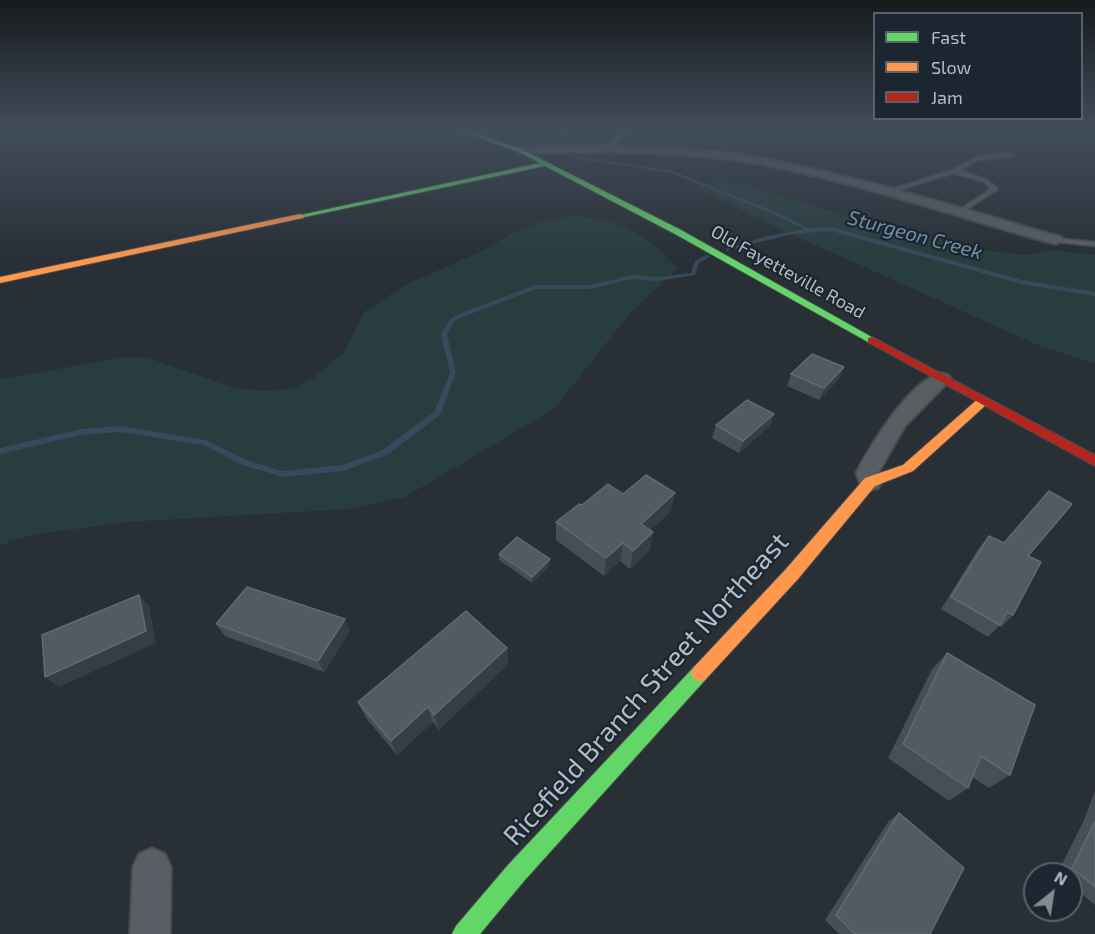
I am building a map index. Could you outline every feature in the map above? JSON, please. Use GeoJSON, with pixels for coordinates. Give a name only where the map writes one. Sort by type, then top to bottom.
{"type":"FeatureCollection","features":[{"type":"Feature","properties":{"kind":"street"},"geometry":{"type":"LineString","coordinates":[[0,280],[506,173]]}},
{"type":"Feature","properties":{"kind":"street","name":"Old Fayetteville Road"},"geometry":{"type":"LineString","coordinates":[[563,173],[678,232],[941,379],[1095,461]]}},
{"type":"Feature","properties":{"kind":"street"},"geometry":{"type":"LineString","coordinates":[[814,173],[1056,240]]}},
{"type":"Feature","properties":{"kind":"street","name":"Ricefield Branch Street Northeast"},"geometry":{"type":"LineString","coordinates":[[870,483],[867,473],[893,426],[914,402],[941,379]]}},
{"type":"Feature","properties":{"kind":"street","name":"Ricefield Branch Street Northeast"},"geometry":{"type":"LineString","coordinates":[[464,934],[539,848],[792,574],[870,483],[908,468],[983,401]]}},
{"type":"Feature","properties":{"kind":"street"},"geometry":{"type":"LineString","coordinates":[[150,934],[152,867]]}},
{"type":"Feature","properties":{"kind":"lane"},"geometry":{"type":"LineString","coordinates":[[886,192],[951,173]]}},
{"type":"Feature","properties":{"kind":"lane"},"geometry":{"type":"LineString","coordinates":[[959,212],[995,189],[986,181],[961,173]]}},
{"type":"Feature","properties":{"kind":"lane"},"geometry":{"type":"LineString","coordinates":[[1056,240],[1095,244]]}},
{"type":"Feature","properties":{"kind":"green space"},"geometry":{"type":"Polygon","coordinates":[[[719,181],[741,184],[882,226],[982,250],[1024,255],[1052,250],[1095,255],[1095,364],[1040,346],[784,231],[699,189],[698,185],[719,181]]]}},
{"type":"Feature","properties":{"kind":"green space"},"geometry":{"type":"Polygon","coordinates":[[[570,216],[603,220],[630,230],[655,246],[678,269],[631,312],[554,409],[405,497],[351,509],[127,522],[31,535],[0,545],[0,379],[126,357],[149,358],[234,388],[268,391],[292,388],[312,379],[345,351],[364,312],[403,286],[484,250],[512,233],[544,221],[570,216]]]}},
{"type":"Feature","properties":{"kind":"building"},"geometry":{"type":"Polygon","coordinates":[[[812,354],[844,367],[824,388],[791,374],[812,354]]]}},
{"type":"Feature","properties":{"kind":"building"},"geometry":{"type":"Polygon","coordinates":[[[747,400],[774,414],[743,441],[716,425],[747,400]]]}},
{"type":"Feature","properties":{"kind":"building"},"geometry":{"type":"Polygon","coordinates":[[[646,475],[675,493],[641,524],[653,532],[633,551],[623,543],[606,558],[556,522],[608,484],[623,494],[646,475]]]}},
{"type":"Feature","properties":{"kind":"building"},"geometry":{"type":"Polygon","coordinates":[[[1049,491],[1072,504],[1028,556],[1041,562],[1013,615],[1007,612],[1000,625],[951,597],[989,536],[1004,543],[1049,491]]]}},
{"type":"Feature","properties":{"kind":"building"},"geometry":{"type":"Polygon","coordinates":[[[517,537],[550,559],[532,577],[499,554],[517,537]]]}},
{"type":"Feature","properties":{"kind":"building"},"geometry":{"type":"Polygon","coordinates":[[[247,587],[345,619],[318,661],[216,624],[247,587]]]}},
{"type":"Feature","properties":{"kind":"building"},"geometry":{"type":"Polygon","coordinates":[[[139,595],[146,631],[45,677],[42,635],[139,595]]]}},
{"type":"Feature","properties":{"kind":"building"},"geometry":{"type":"Polygon","coordinates":[[[466,611],[507,648],[434,715],[428,707],[391,741],[358,702],[466,611]]]}},
{"type":"Feature","properties":{"kind":"building"},"geometry":{"type":"Polygon","coordinates":[[[947,653],[1035,705],[1010,775],[981,756],[968,788],[903,744],[947,653]]]}},
{"type":"Feature","properties":{"kind":"building"},"geometry":{"type":"Polygon","coordinates":[[[899,813],[964,868],[930,934],[855,934],[836,915],[899,813]]]}},
{"type":"Feature","properties":{"kind":"building"},"geometry":{"type":"Polygon","coordinates":[[[1095,821],[1095,887],[1083,877],[1083,862],[1075,862],[1095,821]]]}},
{"type":"Feature","properties":{"kind":"waterway"},"geometry":{"type":"LineString","coordinates":[[673,173],[806,228]]}},
{"type":"Feature","properties":{"kind":"waterway","name":"Sturgeon Creek"},"geometry":{"type":"LineString","coordinates":[[728,250],[791,232],[831,229],[1021,282],[1095,294]]}},
{"type":"Feature","properties":{"kind":"waterway","name":"Sturgeon Creek"},"geometry":{"type":"LineString","coordinates":[[0,451],[81,432],[119,429],[206,443],[243,462],[282,474],[343,468],[384,453],[437,413],[453,373],[444,334],[453,319],[535,287],[590,287],[632,277],[657,279],[693,274],[697,262],[708,256]]}},
{"type":"Feature","properties":{"kind":"traffic: fast"},"geometry":{"type":"LineString","coordinates":[[300,216],[505,173]]}},
{"type":"Feature","properties":{"kind":"traffic: fast"},"geometry":{"type":"LineString","coordinates":[[563,173],[678,232],[872,340]]}},
{"type":"Feature","properties":{"kind":"traffic: fast"},"geometry":{"type":"LineString","coordinates":[[464,934],[516,873],[700,673]]}},
{"type":"Feature","properties":{"kind":"traffic: slow"},"geometry":{"type":"LineString","coordinates":[[0,280],[300,216]]}},
{"type":"Feature","properties":{"kind":"traffic: slow"},"geometry":{"type":"LineString","coordinates":[[700,673],[792,574],[870,482],[908,468],[983,401]]}},
{"type":"Feature","properties":{"kind":"traffic: jam"},"geometry":{"type":"LineString","coordinates":[[872,340],[1095,461]]}}]}
